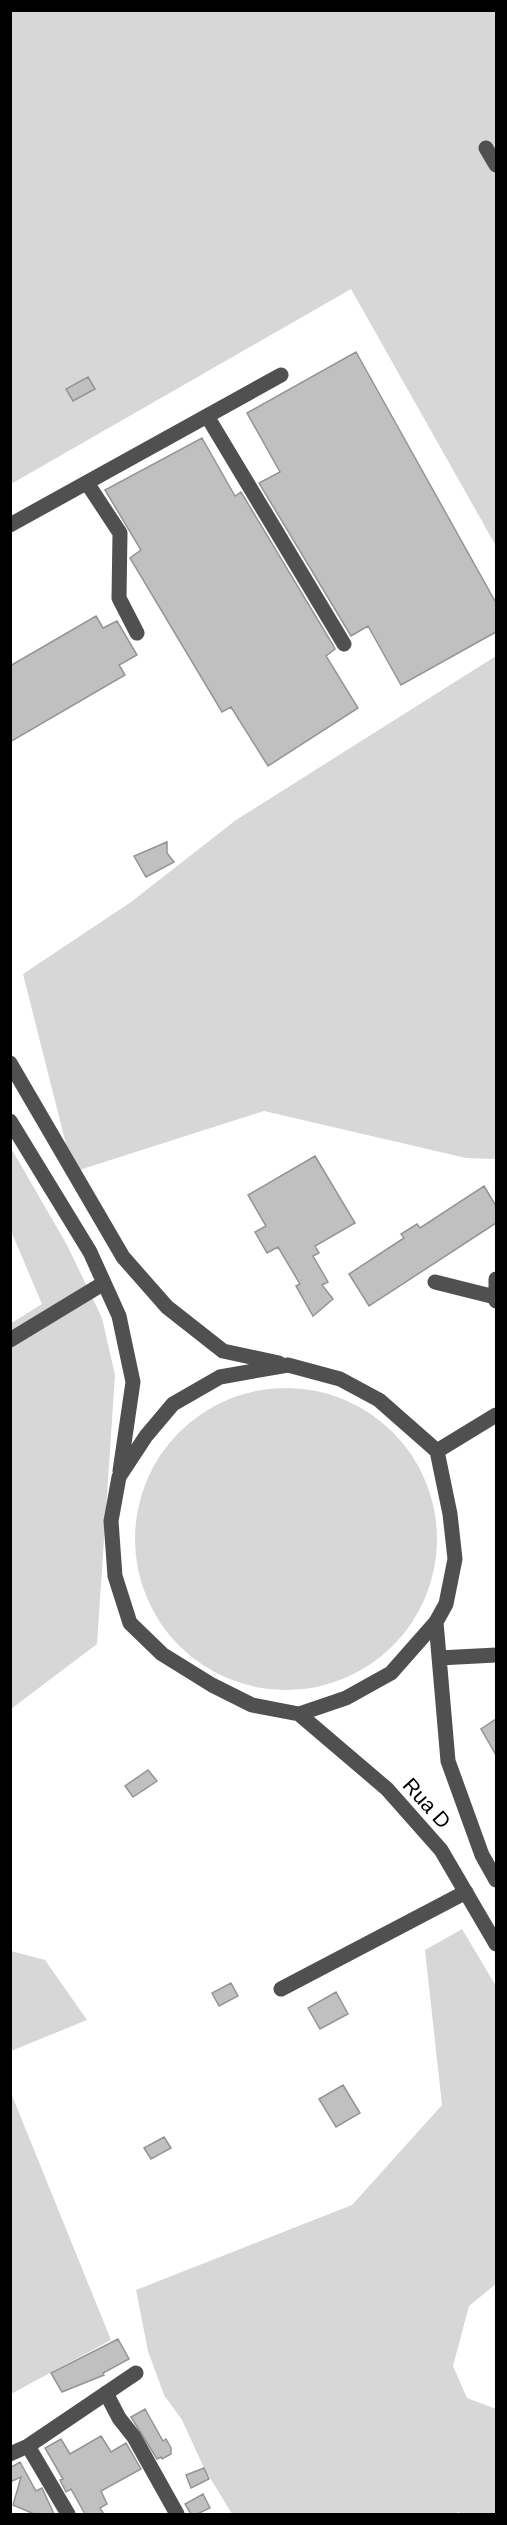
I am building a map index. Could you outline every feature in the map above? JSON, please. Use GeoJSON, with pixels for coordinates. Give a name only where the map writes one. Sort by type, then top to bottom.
{"type":"FeatureCollection","features":[{"type":"Feature","properties":{"kind":"street"},"geometry":{"type":"LineString","coordinates":[[486,148],[496,165]]}},
{"type":"Feature","properties":{"kind":"street"},"geometry":{"type":"LineString","coordinates":[[10,525],[281,375]]}},
{"type":"Feature","properties":{"kind":"street"},"geometry":{"type":"LineString","coordinates":[[207,416],[344,644]]}},
{"type":"Feature","properties":{"kind":"street"},"geometry":{"type":"LineString","coordinates":[[87,483],[120,532],[119,598],[137,633]]}},
{"type":"Feature","properties":{"kind":"street"},"geometry":{"type":"LineString","coordinates":[[10,1063],[123,1257],[167,1307],[223,1350],[340,1379],[379,1400],[437,1451],[450,1514],[454,1559],[446,1604],[436,1622],[391,1673],[346,1698],[299,1714],[252,1705],[212,1685],[162,1654],[130,1623],[115,1576],[111,1521],[133,1382],[119,1316],[90,1252],[10,1121]]}},
{"type":"Feature","properties":{"kind":"street"},"geometry":{"type":"LineString","coordinates":[[435,1282],[496,1299],[496,1279]]}},
{"type":"Feature","properties":{"kind":"street"},"geometry":{"type":"LineString","coordinates":[[10,1340],[104,1283]]}},
{"type":"Feature","properties":{"kind":"street"},"geometry":{"type":"LineString","coordinates":[[119,1477],[146,1436],[173,1404],[220,1377],[288,1365]]}},
{"type":"Feature","properties":{"kind":"street"},"geometry":{"type":"LineString","coordinates":[[437,1451],[496,1415]]}},
{"type":"Feature","properties":{"kind":"street","name":"Rua D"},"geometry":{"type":"LineString","coordinates":[[436,1622],[448,1761],[482,1855],[496,1880]]}},
{"type":"Feature","properties":{"kind":"street"},"geometry":{"type":"LineString","coordinates":[[439,1658],[496,1655]]}},
{"type":"Feature","properties":{"kind":"street","name":"Rua D"},"geometry":{"type":"LineString","coordinates":[[299,1714],[387,1789],[441,1850],[496,1944]]}},
{"type":"Feature","properties":{"kind":"street"},"geometry":{"type":"LineString","coordinates":[[281,1989],[466,1892]]}},
{"type":"Feature","properties":{"kind":"street"},"geometry":{"type":"LineString","coordinates":[[10,2454],[28,2446],[136,2373]]}},
{"type":"Feature","properties":{"kind":"street"},"geometry":{"type":"LineString","coordinates":[[106,2393],[119,2418],[134,2437],[177,2514]]}},
{"type":"Feature","properties":{"kind":"street"},"geometry":{"type":"LineString","coordinates":[[28,2446],[68,2514]]}},
{"type":"Feature","properties":{"kind":"shaded area"},"geometry":{"type":"Polygon","coordinates":[[[11,11],[496,11],[496,546],[351,289],[11,484],[11,11]]]}},
{"type":"Feature","properties":{"kind":"shaded area"},"geometry":{"type":"Polygon","coordinates":[[[496,656],[496,1159],[466,1158],[264,1111],[73,1172],[23,974],[131,902],[236,820],[496,656]]]}},
{"type":"Feature","properties":{"kind":"shaded area"},"geometry":{"type":"Polygon","coordinates":[[[11,1148],[67,1245],[102,1318],[115,1375],[97,1644],[11,1709],[10,1324],[42,1304],[11,1231],[11,1148]]]}},
{"type":"Feature","properties":{"kind":"shaded area"},"geometry":{"type":"Polygon","coordinates":[[[286,1388],[315,1391],[344,1399],[370,1413],[393,1432],[412,1455],[426,1481],[434,1510],[437,1539],[434,1568],[426,1597],[412,1623],[393,1646],[370,1665],[344,1679],[315,1687],[286,1690],[257,1687],[228,1679],[202,1665],[179,1646],[160,1623],[146,1597],[138,1568],[135,1539],[138,1510],[146,1481],[160,1455],[179,1432],[202,1413],[228,1399],[257,1391],[286,1388]]]}},
{"type":"Feature","properties":{"kind":"shaded area"},"geometry":{"type":"Polygon","coordinates":[[[462,1929],[496,1986],[496,2284],[469,2306],[453,2366],[467,2398],[496,2409],[496,2514],[461,2514],[459,2512],[453,2514],[232,2514],[204,2468],[182,2420],[164,2395],[148,2351],[136,2290],[352,2205],[442,2105],[425,1950],[462,1929]]]}},
{"type":"Feature","properties":{"kind":"shaded area"},"geometry":{"type":"Polygon","coordinates":[[[11,1951],[45,1960],[87,2020],[11,2051],[11,1951]]]}},
{"type":"Feature","properties":{"kind":"shaded area"},"geometry":{"type":"Polygon","coordinates":[[[11,2093],[111,2340],[10,2394],[11,2093]]]}},
{"type":"Feature","properties":{"kind":"building"},"geometry":{"type":"Polygon","coordinates":[[[356,352],[496,603],[496,632],[401,685],[368,626],[351,636],[259,483],[280,472],[247,413],[356,352]]]}},
{"type":"Feature","properties":{"kind":"building"},"geometry":{"type":"Polygon","coordinates":[[[88,377],[95,389],[73,401],[66,389],[88,377]]]}},
{"type":"Feature","properties":{"kind":"building"},"geometry":{"type":"Polygon","coordinates":[[[202,438],[235,496],[241,492],[333,645],[335,649],[326,656],[358,708],[268,766],[231,707],[222,712],[130,558],[141,550],[105,490],[202,438]]]}},
{"type":"Feature","properties":{"kind":"building"},"geometry":{"type":"Polygon","coordinates":[[[96,616],[103,628],[117,621],[137,655],[119,665],[125,675],[10,742],[10,666],[96,616]]]}},
{"type":"Feature","properties":{"kind":"building"},"geometry":{"type":"Polygon","coordinates":[[[167,842],[167,853],[174,862],[146,877],[134,856],[167,842]]]}},
{"type":"Feature","properties":{"kind":"building"},"geometry":{"type":"Polygon","coordinates":[[[315,1156],[355,1223],[315,1246],[319,1253],[313,1256],[328,1282],[322,1285],[333,1299],[313,1316],[296,1286],[300,1284],[278,1247],[267,1253],[255,1232],[266,1226],[248,1195],[315,1156]]]}},
{"type":"Feature","properties":{"kind":"building"},"geometry":{"type":"Polygon","coordinates":[[[484,1186],[496,1206],[496,1223],[369,1306],[349,1274],[404,1238],[401,1234],[417,1224],[420,1228],[484,1186]]]}},
{"type":"Feature","properties":{"kind":"building"},"geometry":{"type":"Polygon","coordinates":[[[496,1719],[496,1755],[481,1729],[496,1719]]]}},
{"type":"Feature","properties":{"kind":"building"},"geometry":{"type":"Polygon","coordinates":[[[148,1770],[157,1781],[133,1797],[125,1786],[148,1770]]]}},
{"type":"Feature","properties":{"kind":"building"},"geometry":{"type":"Polygon","coordinates":[[[231,1983],[238,1996],[219,2006],[212,1993],[231,1983]]]}},
{"type":"Feature","properties":{"kind":"building"},"geometry":{"type":"Polygon","coordinates":[[[336,1992],[348,2014],[320,2029],[308,2008],[336,1992]]]}},
{"type":"Feature","properties":{"kind":"building"},"geometry":{"type":"Polygon","coordinates":[[[343,2085],[360,2113],[336,2127],[319,2099],[343,2085]]]}},
{"type":"Feature","properties":{"kind":"building"},"geometry":{"type":"Polygon","coordinates":[[[164,2137],[171,2148],[151,2159],[144,2148],[164,2137]]]}},
{"type":"Feature","properties":{"kind":"building"},"geometry":{"type":"Polygon","coordinates":[[[118,2339],[129,2359],[103,2373],[104,2375],[62,2392],[51,2373],[118,2339]]]}},
{"type":"Feature","properties":{"kind":"building"},"geometry":{"type":"Polygon","coordinates":[[[145,2409],[163,2441],[166,2439],[171,2448],[171,2454],[162,2459],[161,2457],[157,2459],[131,2417],[145,2409]]]}},
{"type":"Feature","properties":{"kind":"building"},"geometry":{"type":"Polygon","coordinates":[[[101,2436],[111,2452],[126,2443],[141,2469],[101,2491],[107,2504],[100,2508],[104,2514],[85,2514],[71,2489],[66,2492],[60,2480],[63,2479],[45,2448],[61,2439],[70,2454],[101,2436]]]}},
{"type":"Feature","properties":{"kind":"building"},"geometry":{"type":"Polygon","coordinates":[[[20,2462],[36,2491],[42,2488],[54,2514],[34,2514],[13,2505],[21,2477],[10,2482],[10,2468],[20,2462]]]}},
{"type":"Feature","properties":{"kind":"building"},"geometry":{"type":"Polygon","coordinates":[[[204,2468],[209,2479],[191,2488],[186,2475],[204,2468]]]}},
{"type":"Feature","properties":{"kind":"building"},"geometry":{"type":"Polygon","coordinates":[[[203,2494],[210,2508],[197,2514],[191,2514],[185,2504],[203,2494]]]}}]}
